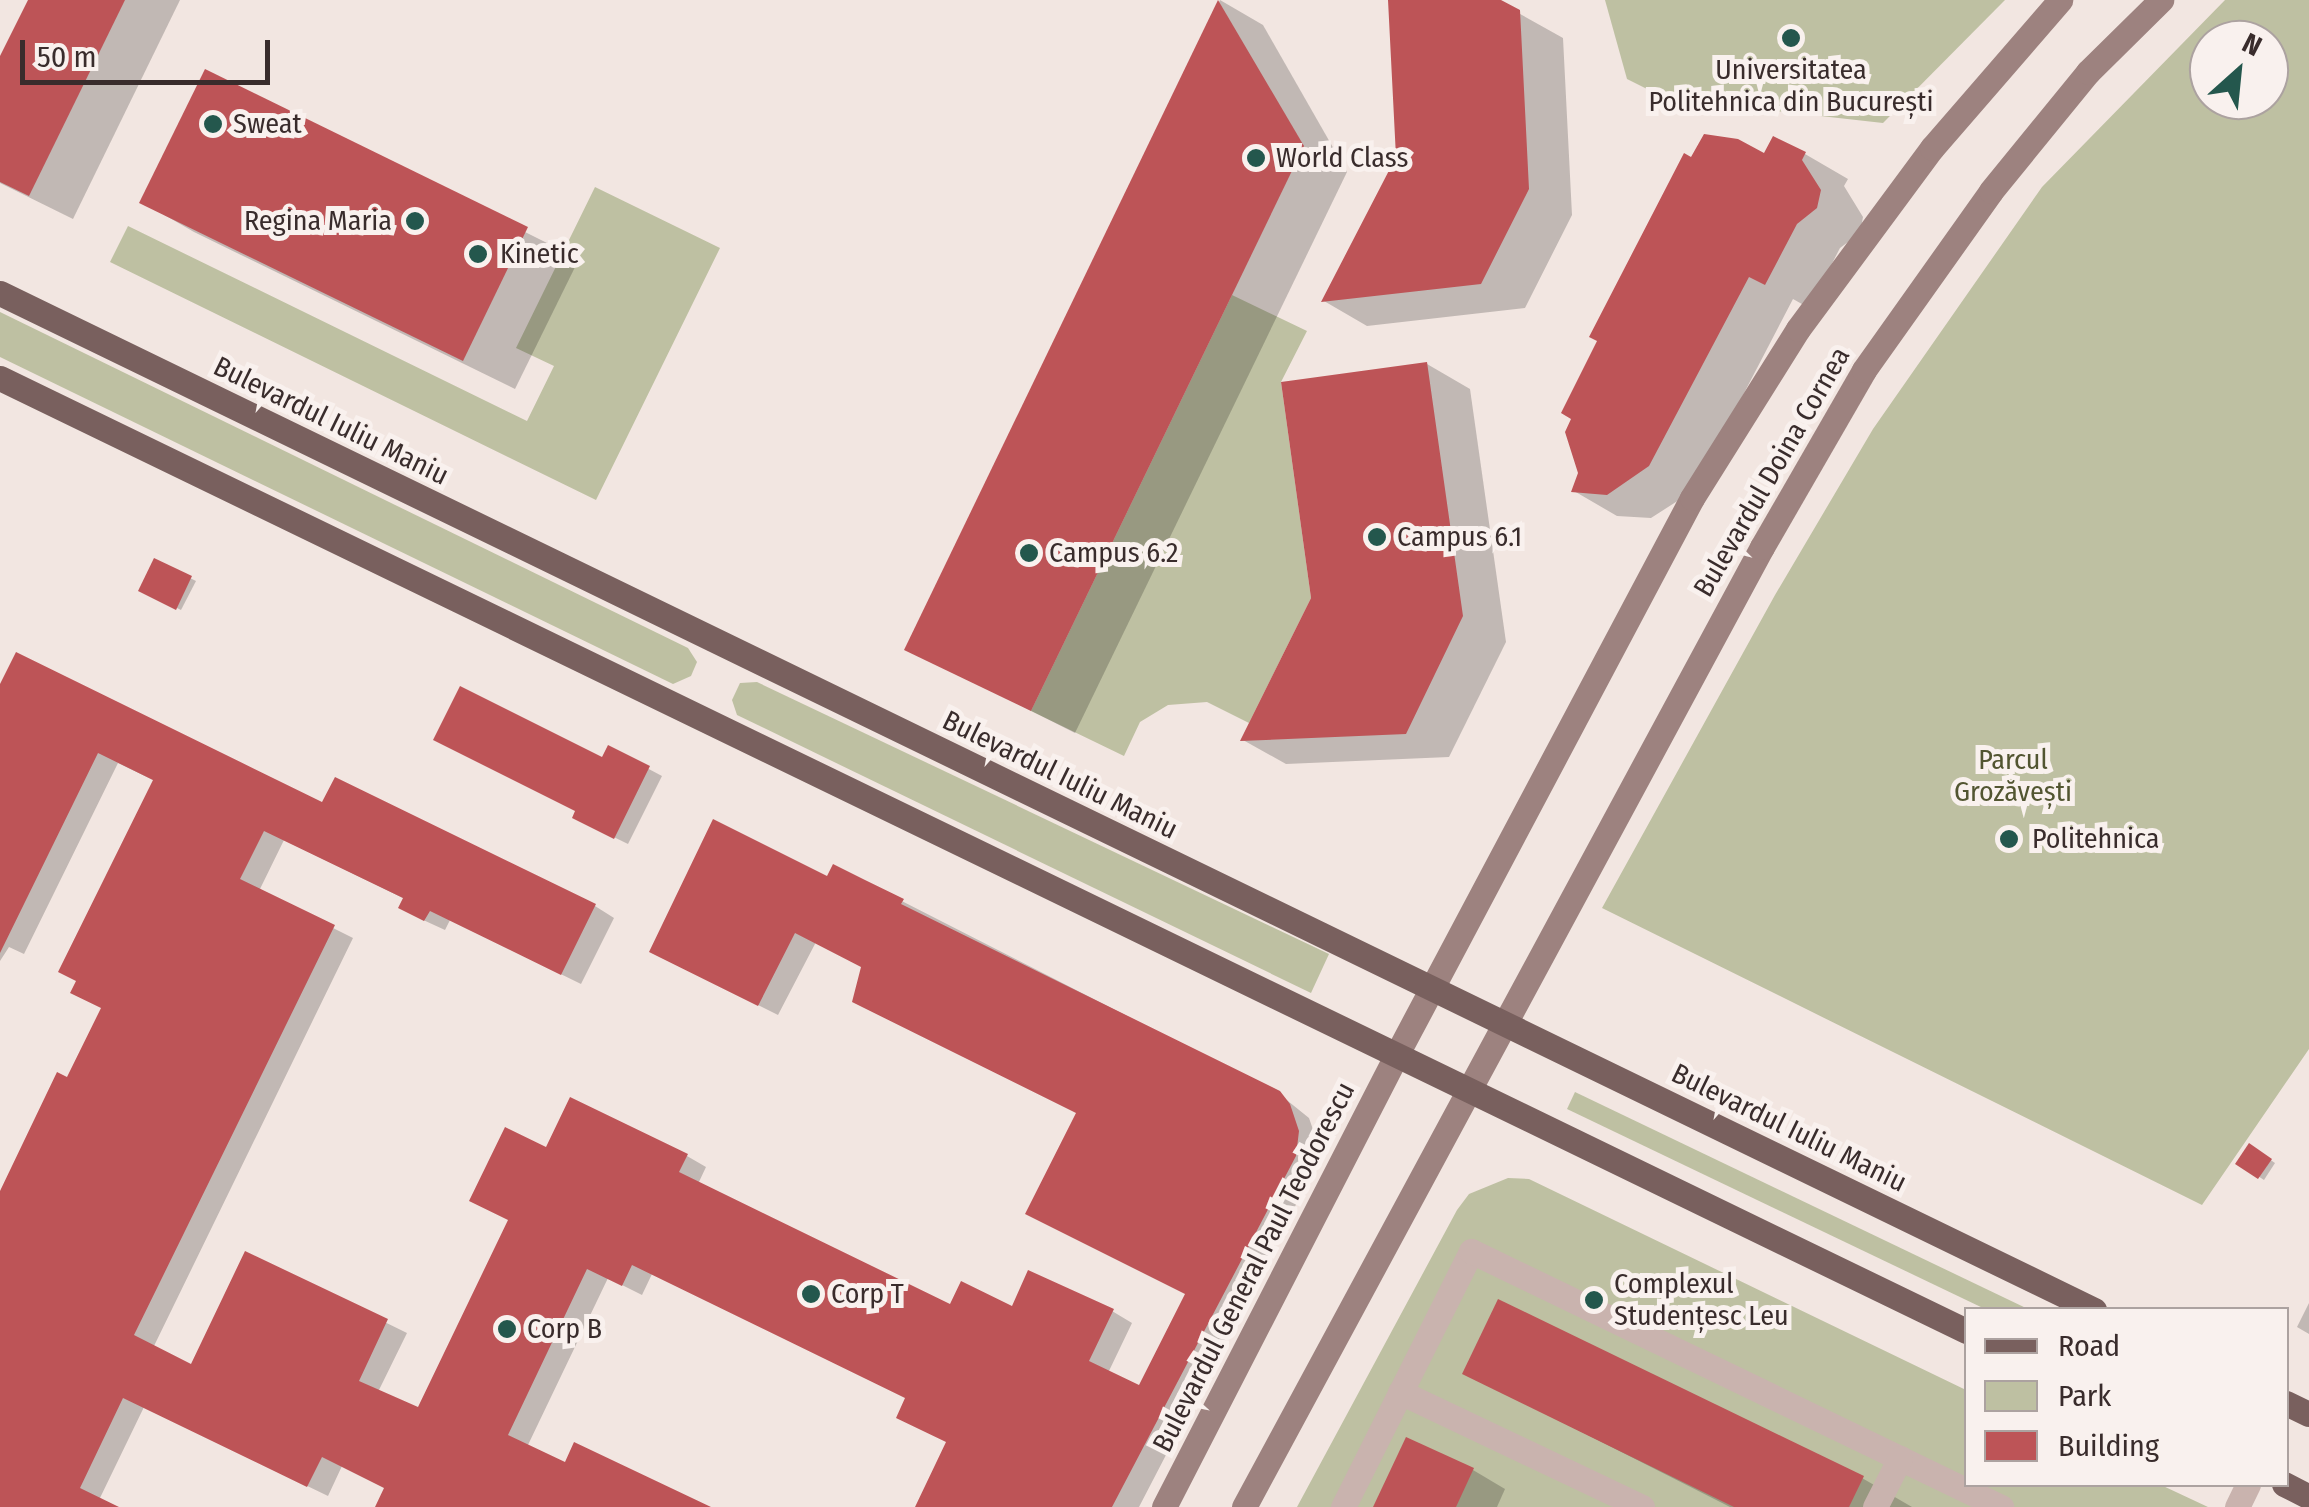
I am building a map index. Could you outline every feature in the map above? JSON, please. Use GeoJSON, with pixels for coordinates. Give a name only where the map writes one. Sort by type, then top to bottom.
{"type":"FeatureCollection","features":[{"type":"Feature","properties":{"kind":"main road","name":"Bulevardul Doina Cornea"},"geometry":{"type":"LineString","coordinates":[[1397,1054],[1692,498],[1798,329],[1932,148],[2060,0]]}},
{"type":"Feature","properties":{"kind":"main road","name":"Bulevardul Doina Cornea"},"geometry":{"type":"LineString","coordinates":[[1470,1088],[1762,546],[1864,370],[2015,161],[2088,72],[2162,0]]}},
{"type":"Feature","properties":{"kind":"main road","name":"Bulevardul Iuliu Maniu"},"geometry":{"type":"LineString","coordinates":[[0,293],[2088,1307]]}},
{"type":"Feature","properties":{"kind":"main road"},"geometry":{"type":"LineString","coordinates":[[0,378],[1964,1331]]}},
{"type":"Feature","properties":{"kind":"main road","name":"Bulevardul General Paul Teodorescu"},"geometry":{"type":"LineString","coordinates":[[1164,1507],[1397,1054]]}},
{"type":"Feature","properties":{"kind":"main road"},"geometry":{"type":"LineString","coordinates":[[1244,1507],[1470,1088]]}},
{"type":"Feature","properties":{"kind":"street"},"geometry":{"type":"LineString","coordinates":[[1343,1507],[1471,1251],[2001,1507]]}},
{"type":"Feature","properties":{"kind":"street"},"geometry":{"type":"LineString","coordinates":[[1400,1392],[1642,1507]]}},
{"type":"Feature","properties":{"kind":"street"},"geometry":{"type":"LineString","coordinates":[[1876,1507],[1900,1458]]}},
{"type":"Feature","properties":{"kind":"green space","name":"Universitatea Politehnica din București"},"geometry":{"type":"Polygon","coordinates":[[[1605,0],[2005,0],[1883,123],[1667,99],[1627,79],[1605,0]]]}},
{"type":"Feature","properties":{"kind":"green space","name":"Parcul Grozăvești"},"geometry":{"type":"Polygon","coordinates":[[[2225,0],[2309,0],[2309,1049],[2202,1205],[1602,908],[1775,595],[1873,429],[2042,187],[2189,37],[2189,120],[2289,120],[2289,20],[2205,20],[2225,0]]]}},
{"type":"Feature","properties":{"kind":"green space"},"geometry":{"type":"Polygon","coordinates":[[[595,187],[720,248],[596,500],[110,262],[128,226],[527,421],[554,366],[516,348],[595,187]]]}},
{"type":"Feature","properties":{"kind":"green space"},"geometry":{"type":"Polygon","coordinates":[[[1232,295],[1307,331],[1281,382],[1311,598],[1249,723],[1207,702],[1168,705],[1140,722],[1124,756],[1031,711],[1232,295]]]}},
{"type":"Feature","properties":{"kind":"green space"},"geometry":{"type":"Polygon","coordinates":[[[0,312],[688,648],[697,662],[691,676],[673,684],[0,357],[0,312]]]}},
{"type":"Feature","properties":{"kind":"green space"},"geometry":{"type":"Polygon","coordinates":[[[757,682],[1329,954],[1311,993],[737,715],[732,700],[740,683],[757,682]]]}},
{"type":"Feature","properties":{"kind":"green space"},"geometry":{"type":"Polygon","coordinates":[[[1575,1092],[2024,1307],[1981,1307],[1567,1109],[1575,1092]]]}},
{"type":"Feature","properties":{"kind":"green space","name":"Complexul Studențesc Leu"},"geometry":{"type":"Polygon","coordinates":[[[1508,1178],[1529,1179],[1964,1389],[1964,1487],[2165,1487],[2208,1507],[1297,1507],[1469,1194],[1508,1178]]]}},
{"type":"Feature","properties":{"kind":"building"},"geometry":{"type":"Polygon","coordinates":[[[28,0],[125,0],[29,196],[0,182],[0,56],[28,0]]]}},
{"type":"Feature","properties":{"kind":"building"},"geometry":{"type":"Polygon","coordinates":[[[1218,0],[1304,146],[1031,711],[904,650],[1218,0]]]}},
{"type":"Feature","properties":{"kind":"building"},"geometry":{"type":"Polygon","coordinates":[[[1388,0],[1501,0],[1520,10],[1529,189],[1481,284],[1321,302],[1396,157],[1388,0]]]}},
{"type":"Feature","properties":{"kind":"building"},"geometry":{"type":"Polygon","coordinates":[[[205,69],[528,227],[463,361],[139,203],[205,69]]]}},
{"type":"Feature","properties":{"kind":"building"},"geometry":{"type":"Polygon","coordinates":[[[1704,134],[1738,139],[1764,153],[1773,136],[1806,152],[1802,160],[1821,190],[1817,208],[1797,224],[1765,285],[1749,277],[1649,466],[1607,495],[1571,492],[1578,473],[1565,432],[1571,419],[1561,413],[1597,341],[1589,337],[1684,153],[1691,157],[1704,134]]]}},
{"type":"Feature","properties":{"kind":"building","name":"Campus 6.1"},"geometry":{"type":"Polygon","coordinates":[[[1427,362],[1463,616],[1406,734],[1240,741],[1311,598],[1281,382],[1427,362]]]}},
{"type":"Feature","properties":{"kind":"building"},"geometry":{"type":"Polygon","coordinates":[[[154,558],[192,576],[176,610],[138,591],[154,558]]]}},
{"type":"Feature","properties":{"kind":"building"},"geometry":{"type":"Polygon","coordinates":[[[16,652],[322,802],[335,777],[596,904],[561,975],[430,911],[424,921],[398,908],[403,898],[264,831],[240,879],[335,925],[134,1335],[191,1364],[245,1251],[388,1319],[359,1381],[418,1407],[508,1220],[469,1201],[505,1127],[546,1147],[570,1097],[688,1154],[679,1172],[950,1304],[961,1281],[1012,1306],[1028,1270],[1114,1309],[1089,1361],[1139,1385],[1185,1294],[1025,1214],[1076,1113],[852,1002],[861,967],[795,933],[758,1006],[649,952],[713,819],[827,876],[833,864],[904,899],[901,904],[1280,1091],[1290,1104],[1299,1131],[1296,1156],[1112,1507],[915,1507],[946,1442],[896,1418],[905,1398],[632,1265],[622,1286],[587,1269],[508,1435],[565,1462],[574,1442],[711,1507],[375,1507],[384,1488],[322,1457],[307,1487],[123,1398],[80,1488],[119,1507],[0,1507],[0,1191],[57,1072],[67,1077],[101,1008],[70,993],[76,981],[58,972],[153,780],[98,753],[0,953],[0,684],[16,652]]]}},
{"type":"Feature","properties":{"kind":"building"},"geometry":{"type":"Polygon","coordinates":[[[460,686],[602,757],[608,745],[650,766],[614,839],[572,818],[575,811],[433,740],[460,686]]]}},
{"type":"Feature","properties":{"kind":"building"},"geometry":{"type":"Polygon","coordinates":[[[2249,1143],[2272,1159],[2258,1179],[2235,1164],[2249,1143]]]}},
{"type":"Feature","properties":{"kind":"building"},"geometry":{"type":"Polygon","coordinates":[[[1498,1299],[1864,1476],[1849,1507],[1734,1507],[1462,1374],[1498,1299]]]}},
{"type":"Feature","properties":{"kind":"building"},"geometry":{"type":"Polygon","coordinates":[[[1406,1437],[1474,1468],[1456,1507],[1373,1507],[1406,1437]]]}},
{"type":"Feature","properties":{"kind":"place","name":"Universitatea Politehnica din București"},"geometry":{"type":"Point","coordinates":[1791,38]}},
{"type":"Feature","properties":{"kind":"place","name":"Sweat"},"geometry":{"type":"Point","coordinates":[213,124]}},
{"type":"Feature","properties":{"kind":"place","name":"World Class"},"geometry":{"type":"Point","coordinates":[1256,158]}},
{"type":"Feature","properties":{"kind":"place","name":"Regina Maria"},"geometry":{"type":"Point","coordinates":[415,221]}},
{"type":"Feature","properties":{"kind":"place","name":"Kinetic"},"geometry":{"type":"Point","coordinates":[478,254]}},
{"type":"Feature","properties":{"kind":"place","name":"Campus 6.1"},"geometry":{"type":"Point","coordinates":[1377,537]}},
{"type":"Feature","properties":{"kind":"place","name":"Campus 6.2"},"geometry":{"type":"Point","coordinates":[1029,553]}},
{"type":"Feature","properties":{"kind":"place","name":"Politehnica"},"geometry":{"type":"Point","coordinates":[2009,839]}},
{"type":"Feature","properties":{"kind":"place","name":"Corp T"},"geometry":{"type":"Point","coordinates":[811,1294]}},
{"type":"Feature","properties":{"kind":"place","name":"Complexul Studențesc Leu"},"geometry":{"type":"Point","coordinates":[1594,1300]}},
{"type":"Feature","properties":{"kind":"place","name":"Corp B"},"geometry":{"type":"Point","coordinates":[507,1329]}}]}
